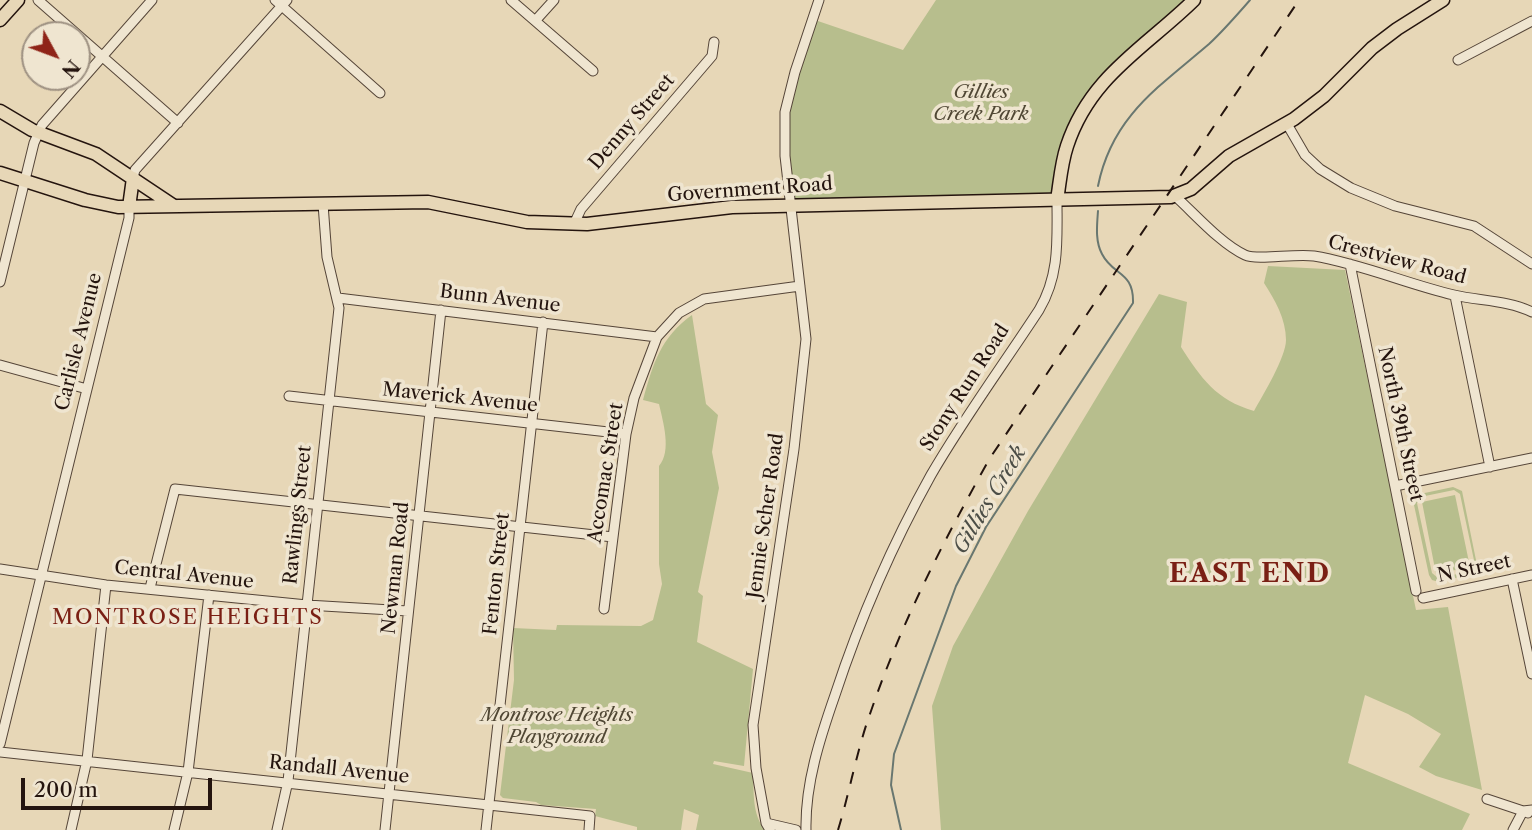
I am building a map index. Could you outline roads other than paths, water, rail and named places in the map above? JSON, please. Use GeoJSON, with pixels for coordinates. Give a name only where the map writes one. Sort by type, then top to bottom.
{"type":"FeatureCollection","features":[{"type":"Feature","properties":{"kind":"main road"},"geometry":{"type":"LineString","coordinates":[[0,20],[18,0]]}},
{"type":"Feature","properties":{"kind":"main road","name":"Stony Run Road"},"geometry":{"type":"LineString","coordinates":[[1057,200],[1068,144],[1077,122],[1096,90],[1121,62],[1194,0]]}},
{"type":"Feature","properties":{"kind":"main road","name":"Government Road"},"geometry":{"type":"LineString","coordinates":[[0,173],[93,202],[129,207],[428,202],[527,222],[574,224],[732,206],[1175,196],[1191,189],[1234,153],[1287,124],[1320,99],[1378,43],[1443,0]]}},
{"type":"Feature","properties":{"kind":"main road"},"geometry":{"type":"LineString","coordinates":[[0,111],[38,133],[89,150],[174,206]]}},
{"type":"Feature","properties":{"kind":"main road","name":"Carlisle Avenue"},"geometry":{"type":"LineString","coordinates":[[129,207],[133,178]]}},
{"type":"Feature","properties":{"kind":"street"},"geometry":{"type":"LineString","coordinates":[[38,0],[178,123]]}},
{"type":"Feature","properties":{"kind":"street"},"geometry":{"type":"LineString","coordinates":[[0,282],[24,181],[38,133],[45,120],[152,0]]}},
{"type":"Feature","properties":{"kind":"street"},"geometry":{"type":"LineString","coordinates":[[511,0],[593,71]]}},
{"type":"Feature","properties":{"kind":"street"},"geometry":{"type":"LineString","coordinates":[[535,21],[554,0]]}},
{"type":"Feature","properties":{"kind":"street","name":"Jennie Scher Road"},"geometry":{"type":"LineString","coordinates":[[768,826],[757,768],[753,725],[794,449],[806,338],[784,144],[785,111],[790,85],[819,0]]}},
{"type":"Feature","properties":{"kind":"street"},"geometry":{"type":"LineString","coordinates":[[281,2],[380,93]]}},
{"type":"Feature","properties":{"kind":"street","name":"Carlisle Avenue"},"geometry":{"type":"LineString","coordinates":[[133,178],[135,170],[281,2]]}},
{"type":"Feature","properties":{"kind":"street"},"geometry":{"type":"LineString","coordinates":[[1458,60],[1532,21]]}},
{"type":"Feature","properties":{"kind":"street","name":"Denny Street"},"geometry":{"type":"LineString","coordinates":[[574,224],[581,209],[712,56],[714,42]]}},
{"type":"Feature","properties":{"kind":"street"},"geometry":{"type":"LineString","coordinates":[[1287,124],[1305,155],[1320,169],[1351,188],[1395,206],[1474,226],[1532,264]]}},
{"type":"Feature","properties":{"kind":"street","name":"Crestview Road"},"geometry":{"type":"LineString","coordinates":[[1175,196],[1244,255],[1305,255],[1350,264],[1455,296],[1504,304],[1532,312]]}},
{"type":"Feature","properties":{"kind":"street","name":"Stony Run Road"},"geometry":{"type":"LineString","coordinates":[[806,830],[813,769],[830,708],[864,614],[890,556],[932,474],[1050,289],[1057,261],[1057,200]]}},
{"type":"Feature","properties":{"kind":"street","name":"Rawlings Street"},"geometry":{"type":"LineString","coordinates":[[277,830],[288,781],[339,308],[327,257],[323,204]]}},
{"type":"Feature","properties":{"kind":"street","name":"Carlisle Avenue"},"geometry":{"type":"LineString","coordinates":[[0,744],[130,218],[129,207]]}},
{"type":"Feature","properties":{"kind":"street","name":"North 39th Street"},"geometry":{"type":"LineString","coordinates":[[1350,264],[1420,595]]}},
{"type":"Feature","properties":{"kind":"street","name":"Accomac Street"},"geometry":{"type":"LineString","coordinates":[[604,609],[626,435],[634,398],[657,337],[679,313],[704,299],[800,286]]}},
{"type":"Feature","properties":{"kind":"street"},"geometry":{"type":"LineString","coordinates":[[1455,296],[1490,467]]}},
{"type":"Feature","properties":{"kind":"street","name":"Bunn Avenue"},"geometry":{"type":"LineString","coordinates":[[338,298],[657,337]]}},
{"type":"Feature","properties":{"kind":"street","name":"Newman Road"},"geometry":{"type":"LineString","coordinates":[[385,830],[441,310]]}},
{"type":"Feature","properties":{"kind":"street","name":"Fenton Street"},"geometry":{"type":"LineString","coordinates":[[486,830],[543,322]]}},
{"type":"Feature","properties":{"kind":"street"},"geometry":{"type":"LineString","coordinates":[[0,365],[87,389]]}},
{"type":"Feature","properties":{"kind":"street","name":"Maverick Avenue"},"geometry":{"type":"LineString","coordinates":[[289,396],[626,435]]}},
{"type":"Feature","properties":{"kind":"street"},"geometry":{"type":"LineString","coordinates":[[1395,486],[1532,458]]}},
{"type":"Feature","properties":{"kind":"street"},"geometry":{"type":"LineString","coordinates":[[150,589],[176,489],[613,537]]}},
{"type":"Feature","properties":{"kind":"street","name":"Central Avenue"},"geometry":{"type":"LineString","coordinates":[[0,569],[106,585],[307,605],[408,611]]}},
{"type":"Feature","properties":{"kind":"street","name":"N Street"},"geometry":{"type":"LineString","coordinates":[[1420,595],[1532,575]]}},
{"type":"Feature","properties":{"kind":"street"},"geometry":{"type":"LineString","coordinates":[[1512,579],[1532,674]]}},
{"type":"Feature","properties":{"kind":"street"},"geometry":{"type":"LineString","coordinates":[[71,830],[87,760],[106,585]]}},
{"type":"Feature","properties":{"kind":"street"},"geometry":{"type":"LineString","coordinates":[[174,830],[188,772],[209,595]]}},
{"type":"Feature","properties":{"kind":"street","name":"Randall Avenue"},"geometry":{"type":"LineString","coordinates":[[0,752],[288,781],[590,816],[589,830]]}},
{"type":"Feature","properties":{"kind":"street"},"geometry":{"type":"LineString","coordinates":[[1487,799],[1529,812],[1513,830]]}},
{"type":"Feature","properties":{"kind":"street"},"geometry":{"type":"LineString","coordinates":[[768,826],[796,830]]}},
{"type":"Feature","properties":{"kind":"waterway","name":"Gillies Creek"},"geometry":{"type":"LineString","coordinates":[[1098,186],[1114,140],[1126,122],[1156,89],[1215,39],[1250,0]]}},
{"type":"Feature","properties":{"kind":"waterway","name":"Gillies Creek"},"geometry":{"type":"LineString","coordinates":[[901,830],[891,785],[894,754],[956,586],[986,527],[1133,303],[1127,279],[1107,261],[1098,244],[1098,211]]}},
{"type":"Feature","properties":{"kind":"railway"},"geometry":{"type":"LineString","coordinates":[[838,830],[866,725],[896,645],[940,550],[990,458],[1299,0]]}},
{"type":"Feature","properties":{"kind":"district","name":"EAST END"},"geometry":{"type":"Point","coordinates":[1250,574]}},
{"type":"Feature","properties":{"kind":"district","name":"MONTROSE HEIGHTS"},"geometry":{"type":"Point","coordinates":[188,618]}},
{"type":"Feature","properties":{"kind":"park label","name":"Gillies Creek Park"},"geometry":{"type":"Point","coordinates":[981,104]}},
{"type":"Feature","properties":{"kind":"park label","name":"Montrose Heights Playground"},"geometry":{"type":"Point","coordinates":[557,727]}}]}
